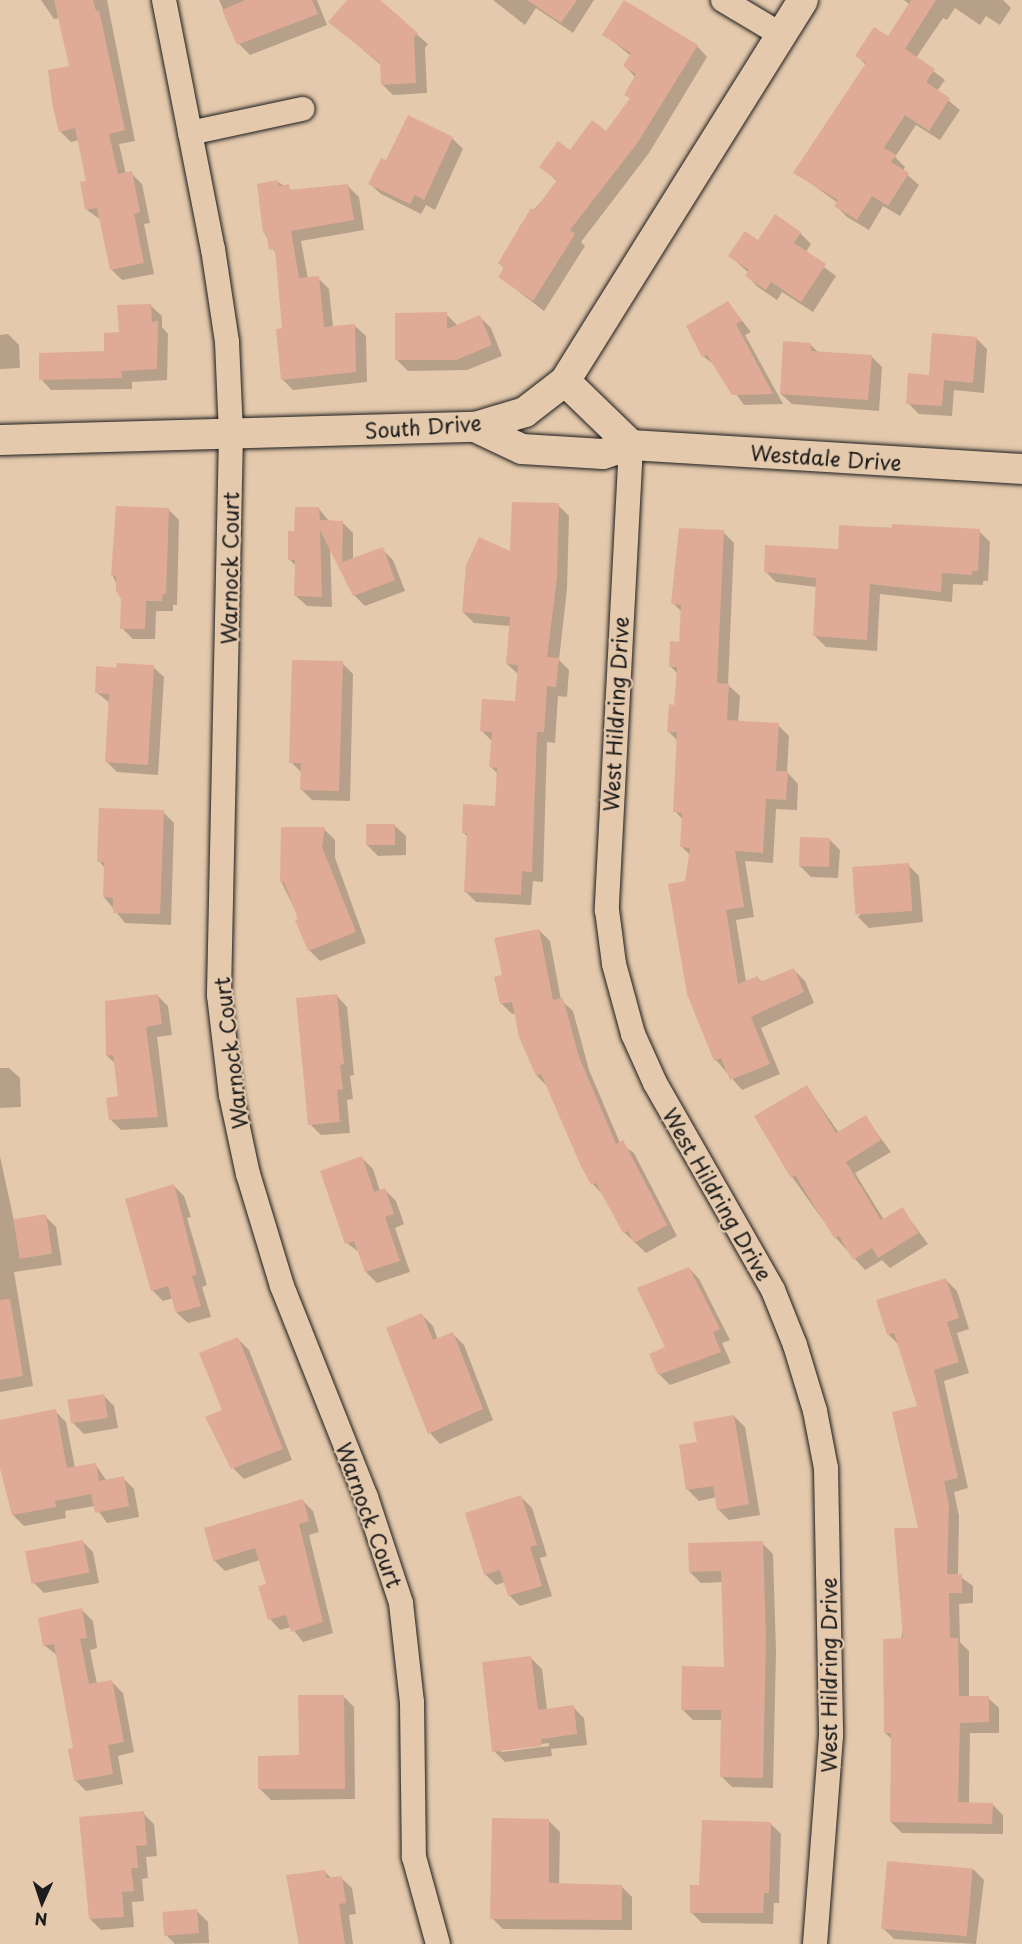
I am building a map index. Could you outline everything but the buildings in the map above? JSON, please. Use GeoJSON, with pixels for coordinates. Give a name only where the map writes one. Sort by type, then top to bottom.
{"type":"FeatureCollection","features":[{"type":"Feature","properties":{"kind":"street","name":"Warnock Court"},"geometry":{"type":"LineString","coordinates":[[164,0],[227,342],[231,434],[219,995],[231,1095],[248,1174],[282,1286],[366,1497],[401,1603],[412,1702],[414,1857],[438,1944]]}},
{"type":"Feature","properties":{"kind":"street"},"geometry":{"type":"LineString","coordinates":[[723,0],[780,34]]}},
{"type":"Feature","properties":{"kind":"street","name":"South Drive"},"geometry":{"type":"LineString","coordinates":[[0,440],[475,427],[525,412],[565,381],[803,0]]}},
{"type":"Feature","properties":{"kind":"street"},"geometry":{"type":"LineString","coordinates":[[190,133],[302,108]]}},
{"type":"Feature","properties":{"kind":"street"},"geometry":{"type":"LineString","coordinates":[[565,381],[631,445]]}},
{"type":"Feature","properties":{"kind":"street","name":"Westdale Drive"},"geometry":{"type":"LineString","coordinates":[[475,427],[522,448],[603,454],[631,445],[1022,469]]}},
{"type":"Feature","properties":{"kind":"street","name":"West Hildring Drive"},"geometry":{"type":"LineString","coordinates":[[631,445],[607,910],[614,964],[633,1034],[655,1083],[772,1290],[795,1345],[815,1411],[826,1468],[831,1736],[815,1944]]}}]}
